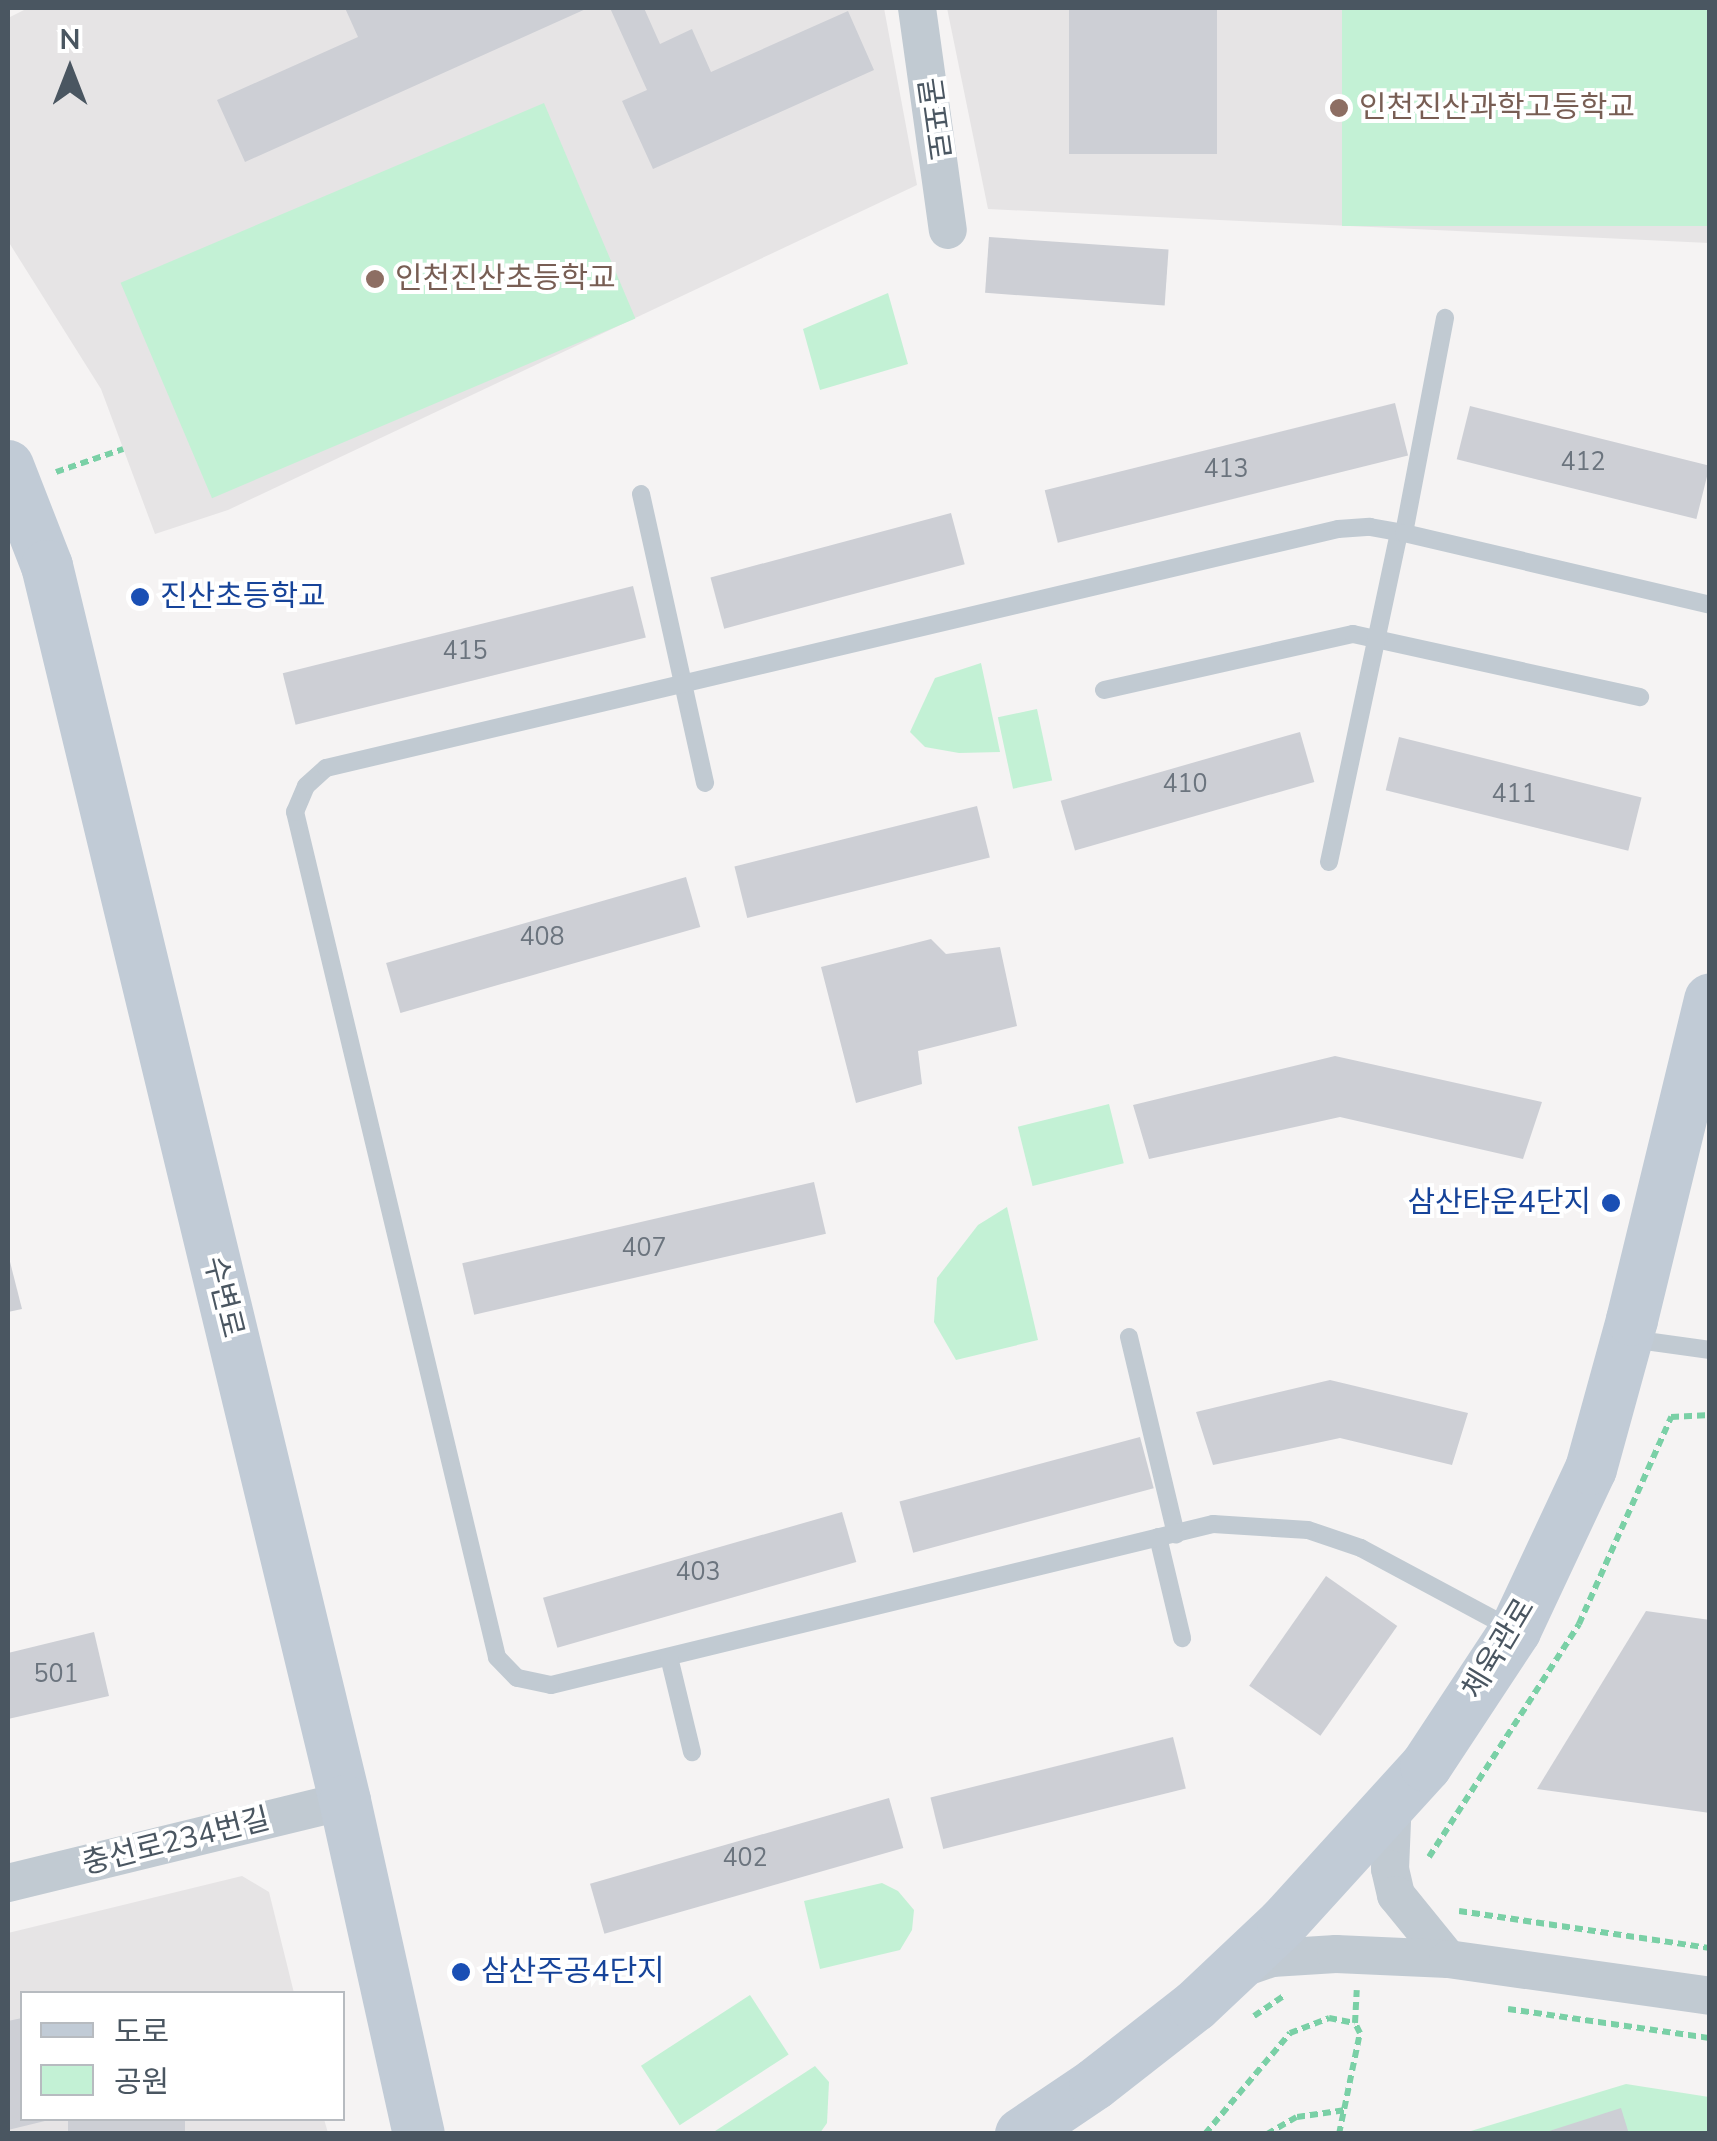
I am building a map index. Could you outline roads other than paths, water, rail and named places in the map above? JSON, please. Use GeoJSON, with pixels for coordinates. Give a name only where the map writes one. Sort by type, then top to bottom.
{"type":"FeatureCollection","features":[{"type":"Feature","properties":{"kind":"main road","name":"수변로"},"geometry":{"type":"LineString","coordinates":[[24,471],[345,1801],[419,2134]]}},
{"type":"Feature","properties":{"kind":"main road","name":"체육관로"},"geometry":{"type":"LineString","coordinates":[[1022,2134],[1095,2084],[1231,1972],[1283,1923],[1426,1766],[1515,1630],[1591,1469],[1710,999]]}},
{"type":"Feature","properties":{"kind":"street","name":"굴포로"},"geometry":{"type":"LineString","coordinates":[[917,8],[948,230]]}},
{"type":"Feature","properties":{"kind":"street"},"geometry":{"type":"LineString","coordinates":[[1393,1798],[1390,1869],[1396,1895],[1448,1959]]}},
{"type":"Feature","properties":{"kind":"street","name":"충선로234번길"},"geometry":{"type":"LineString","coordinates":[[8,1884],[345,1801]]}},
{"type":"Feature","properties":{"kind":"street"},"geometry":{"type":"LineString","coordinates":[[1231,1972],[1272,1958],[1320,1955],[1448,1959],[1710,1996]]}},
{"type":"Feature","properties":{"kind":"lane"},"geometry":{"type":"LineString","coordinates":[[1328,862],[1446,318]]}},
{"type":"Feature","properties":{"kind":"lane"},"geometry":{"type":"LineString","coordinates":[[641,494],[705,783]]}},
{"type":"Feature","properties":{"kind":"lane"},"geometry":{"type":"LineString","coordinates":[[1515,1630],[1361,1548],[1308,1530],[1213,1524],[551,1685],[517,1678],[497,1657],[295,812],[306,786],[326,768],[1338,529],[1370,526],[1402,532],[1710,605]]}},
{"type":"Feature","properties":{"kind":"lane"},"geometry":{"type":"LineString","coordinates":[[1104,690],[1353,634],[1640,698]]}},
{"type":"Feature","properties":{"kind":"lane"},"geometry":{"type":"LineString","coordinates":[[1129,1337],[1167,1535],[1182,1638]]}},
{"type":"Feature","properties":{"kind":"lane"},"geometry":{"type":"LineString","coordinates":[[1627,1338],[1710,1350]]}},
{"type":"Feature","properties":{"kind":"lane"},"geometry":{"type":"LineString","coordinates":[[669,1657],[692,1752]]}},
{"type":"Feature","properties":{"kind":"place","name":"인천진산과학고등학교"},"geometry":{"type":"Point","coordinates":[1339,108]}},
{"type":"Feature","properties":{"kind":"place","name":"인천진산초등학교"},"geometry":{"type":"Point","coordinates":[375,279]}},
{"type":"Feature","properties":{"kind":"place","name":"진산초등학교"},"geometry":{"type":"Point","coordinates":[140,597]}},
{"type":"Feature","properties":{"kind":"place","name":"삼산타운4단지"},"geometry":{"type":"Point","coordinates":[1611,1203]}},
{"type":"Feature","properties":{"kind":"place","name":"삼산주공4단지"},"geometry":{"type":"Point","coordinates":[461,1972]}}]}
